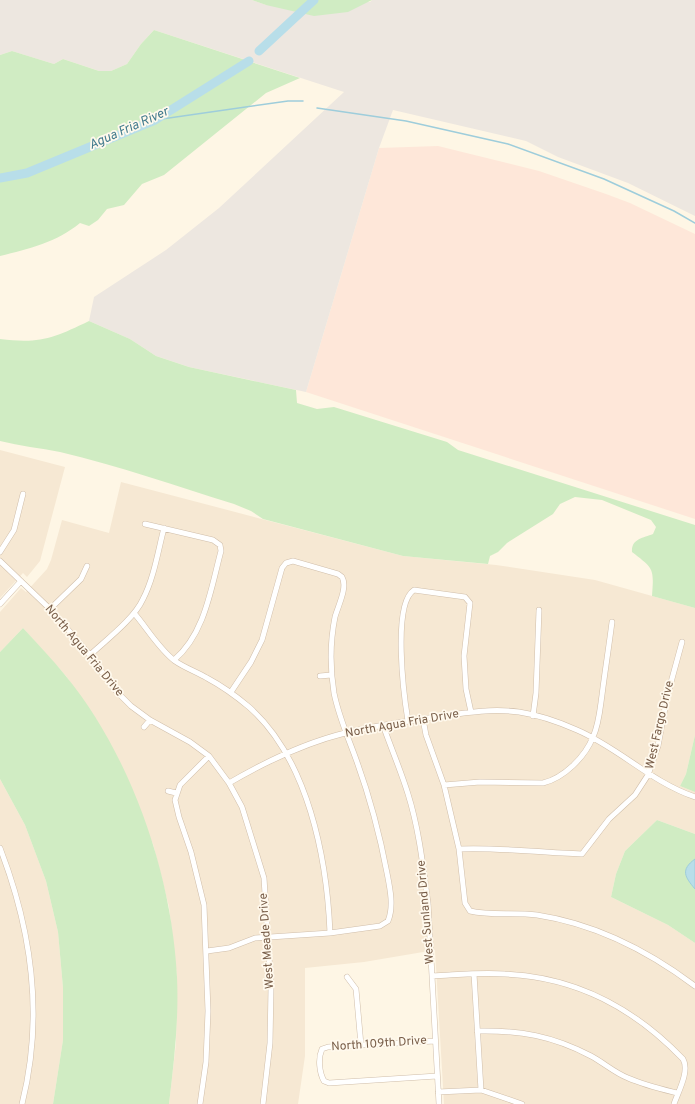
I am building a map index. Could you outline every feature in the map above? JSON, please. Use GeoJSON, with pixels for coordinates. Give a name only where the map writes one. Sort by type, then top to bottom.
{"type":"FeatureCollection","features":[{"type":"Feature","properties":{"kind":"street"},"geometry":{"type":"LineString","coordinates":[[0,552],[14,530],[23,494]]}},
{"type":"Feature","properties":{"kind":"street"},"geometry":{"type":"LineString","coordinates":[[145,524],[213,540],[220,544],[221,551],[203,618],[187,644],[174,660]]}},
{"type":"Feature","properties":{"kind":"street"},"geometry":{"type":"LineString","coordinates":[[90,655],[134,613],[143,600],[149,586],[164,528]]}},
{"type":"Feature","properties":{"kind":"street","name":"North Agua Fria Drive"},"geometry":{"type":"LineString","coordinates":[[0,561],[50,608],[90,655],[114,689],[131,706],[150,720],[190,742],[208,756],[229,783],[255,768],[287,754],[345,733],[383,725],[471,712],[505,711],[560,723],[593,738],[648,775],[672,788],[695,797]]}},
{"type":"Feature","properties":{"kind":"street"},"geometry":{"type":"LineString","coordinates":[[207,951],[229,948],[255,938],[330,933],[380,926],[388,921],[391,914],[389,887],[382,845],[358,763],[339,716],[331,674],[331,649],[335,619],[344,585],[342,577],[338,574],[293,562],[286,563],[282,568],[262,640],[251,662],[231,692]]}},
{"type":"Feature","properties":{"kind":"street"},"geometry":{"type":"LineString","coordinates":[[50,608],[81,579],[87,566]]}},
{"type":"Feature","properties":{"kind":"street"},"geometry":{"type":"LineString","coordinates":[[0,604],[21,581]]}},
{"type":"Feature","properties":{"kind":"street"},"geometry":{"type":"LineString","coordinates":[[408,721],[403,691],[401,658],[403,617],[409,594],[414,590],[459,596],[468,600],[470,607],[465,633],[464,656],[466,689],[471,712]]}},
{"type":"Feature","properties":{"kind":"street"},"geometry":{"type":"LineString","coordinates":[[533,716],[536,693],[539,610]]}},
{"type":"Feature","properties":{"kind":"street"},"geometry":{"type":"LineString","coordinates":[[134,613],[174,660],[231,692],[250,708],[270,729],[287,754],[308,803],[316,833],[328,901],[330,933]]}},
{"type":"Feature","properties":{"kind":"street"},"geometry":{"type":"LineString","coordinates":[[444,785],[480,782],[531,784],[552,781],[560,777],[572,766],[593,738],[598,721],[612,622]]}},
{"type":"Feature","properties":{"kind":"street","name":"West Fargo Drive"},"geometry":{"type":"LineString","coordinates":[[459,849],[485,848],[582,854],[609,819],[635,795],[648,775],[658,746],[667,697],[682,642]]}},
{"type":"Feature","properties":{"kind":"street"},"geometry":{"type":"LineString","coordinates":[[320,676],[331,674]]}},
{"type":"Feature","properties":{"kind":"street"},"geometry":{"type":"LineString","coordinates":[[423,719],[426,735],[444,785],[459,849],[465,904],[470,911],[513,912],[537,915],[592,928],[629,943],[669,966],[695,986]]}},
{"type":"Feature","properties":{"kind":"street"},"geometry":{"type":"LineString","coordinates":[[144,727],[150,720]]}},
{"type":"Feature","properties":{"kind":"street","name":"West Sunland Drive"},"geometry":{"type":"LineString","coordinates":[[383,725],[408,794],[418,833],[428,903],[439,1104]]}},
{"type":"Feature","properties":{"kind":"street"},"geometry":{"type":"LineString","coordinates":[[200,1104],[206,1062],[208,1011],[207,951],[204,906],[191,852],[175,800],[176,793],[187,777],[208,756]]}},
{"type":"Feature","properties":{"kind":"street","name":"West Meade Drive"},"geometry":{"type":"LineString","coordinates":[[229,783],[242,807],[264,878],[271,988],[270,1035],[264,1104]]}},
{"type":"Feature","properties":{"kind":"street"},"geometry":{"type":"LineString","coordinates":[[168,791],[176,793]]}},
{"type":"Feature","properties":{"kind":"street"},"geometry":{"type":"LineString","coordinates":[[0,848],[15,886],[28,944],[32,980],[33,1011],[31,1050],[22,1104]]}},
{"type":"Feature","properties":{"kind":"street"},"geometry":{"type":"LineString","coordinates":[[474,974],[481,1090]]}},
{"type":"Feature","properties":{"kind":"street"},"geometry":{"type":"LineString","coordinates":[[432,976],[505,974],[541,978],[570,985],[598,996],[627,1011],[666,1042],[686,1064],[674,1104]]}},
{"type":"Feature","properties":{"kind":"street"},"geometry":{"type":"LineString","coordinates":[[347,977],[356,989],[361,1045]]}},
{"type":"Feature","properties":{"kind":"street"},"geometry":{"type":"LineString","coordinates":[[477,1031],[524,1033],[553,1039],[591,1056],[628,1078],[678,1093]]}},
{"type":"Feature","properties":{"kind":"street","name":"North 109th Drive"},"geometry":{"type":"LineString","coordinates":[[435,1040],[328,1047],[322,1049],[320,1062],[321,1076],[324,1081],[329,1083],[437,1076]]}},
{"type":"Feature","properties":{"kind":"street"},"geometry":{"type":"LineString","coordinates":[[438,1092],[481,1090],[522,1104]]}},
{"type":"Feature","properties":{"kind":"shaded area"},"geometry":{"type":"Polygon","coordinates":[[[0,0],[252,0],[266,5],[370,2],[372,0],[695,0],[695,216],[628,183],[558,157],[526,141],[393,110],[379,148],[306,392],[189,367],[156,356],[130,339],[89,321],[94,297],[166,250],[219,208],[344,92],[154,30],[141,44],[127,64],[111,71],[99,71],[63,59],[54,64],[12,51],[0,55],[0,0]]]}},
{"type":"Feature","properties":{"kind":"shaded area"},"geometry":{"type":"Polygon","coordinates":[[[438,146],[539,171],[630,203],[695,234],[695,519],[306,392],[379,148],[438,146]]]}},
{"type":"Feature","properties":{"kind":"shaded area"},"geometry":{"type":"Polygon","coordinates":[[[0,450],[65,467],[40,561],[27,577],[23,573],[0,598],[0,450]]]}},
{"type":"Feature","properties":{"kind":"shaded area"},"geometry":{"type":"Polygon","coordinates":[[[121,482],[403,556],[496,565],[595,580],[695,608],[695,735],[686,774],[680,786],[695,792],[695,834],[657,820],[625,851],[616,874],[611,897],[668,925],[695,943],[695,1104],[444,1104],[435,950],[364,962],[305,968],[305,1056],[298,1104],[169,1104],[176,1043],[177,977],[169,907],[153,844],[96,719],[66,676],[23,628],[0,652],[0,612],[21,588],[26,592],[47,569],[62,520],[109,533],[121,482]]]}},
{"type":"Feature","properties":{"kind":"shaded area"},"geometry":{"type":"Polygon","coordinates":[[[0,779],[25,825],[46,881],[58,932],[63,988],[63,1040],[53,1104],[0,1104],[0,779]]]}},
{"type":"Feature","properties":{"kind":"green space"},"geometry":{"type":"Polygon","coordinates":[[[252,0],[372,0],[348,12],[314,16],[266,5],[252,0]]]}},
{"type":"Feature","properties":{"kind":"green space"},"geometry":{"type":"Polygon","coordinates":[[[154,30],[300,78],[266,93],[164,175],[142,184],[124,205],[107,209],[98,220],[89,226],[80,223],[71,230],[52,240],[0,256],[0,55],[12,51],[54,64],[63,59],[99,71],[111,71],[127,64],[141,44],[154,30]]]}},
{"type":"Feature","properties":{"kind":"green space"},"geometry":{"type":"Polygon","coordinates":[[[89,321],[130,339],[156,356],[189,367],[296,390],[297,403],[317,409],[334,407],[447,442],[458,450],[695,525],[695,608],[652,596],[653,580],[651,570],[645,562],[632,552],[632,548],[633,544],[638,540],[653,534],[656,527],[651,520],[602,500],[575,497],[560,504],[553,514],[507,543],[498,552],[490,556],[488,564],[403,556],[263,519],[251,511],[234,504],[147,476],[60,452],[0,441],[0,339],[26,341],[37,340],[66,332],[89,321]]]}},
{"type":"Feature","properties":{"kind":"green space"},"geometry":{"type":"Polygon","coordinates":[[[23,628],[65,675],[89,707],[110,741],[144,817],[157,857],[167,898],[177,977],[177,1025],[169,1104],[53,1104],[63,1040],[63,988],[58,932],[46,881],[25,825],[0,779],[0,652],[23,628]]]}},
{"type":"Feature","properties":{"kind":"green space"},"geometry":{"type":"Polygon","coordinates":[[[695,735],[695,792],[680,786],[686,774],[695,735]]]}},
{"type":"Feature","properties":{"kind":"green space"},"geometry":{"type":"Polygon","coordinates":[[[657,820],[695,834],[695,943],[668,925],[611,897],[616,874],[625,851],[657,820]]]}},
{"type":"Feature","properties":{"kind":"water"},"geometry":{"type":"Polygon","coordinates":[[[695,859],[695,889],[687,877],[686,870],[690,863],[695,859]]]}},
{"type":"Feature","properties":{"kind":"waterway","name":"Agua Fria River"},"geometry":{"type":"LineString","coordinates":[[259,51],[314,0]]}},
{"type":"Feature","properties":{"kind":"waterway","name":"Agua Fria River"},"geometry":{"type":"LineString","coordinates":[[0,178],[27,173],[155,120],[249,61]]}},
{"type":"Feature","properties":{"kind":"waterway"},"geometry":{"type":"LineString","coordinates":[[155,120],[288,101],[303,101]]}},
{"type":"Feature","properties":{"kind":"waterway"},"geometry":{"type":"LineString","coordinates":[[317,108],[406,121],[508,144],[604,179],[674,211],[695,223]]}}]}
